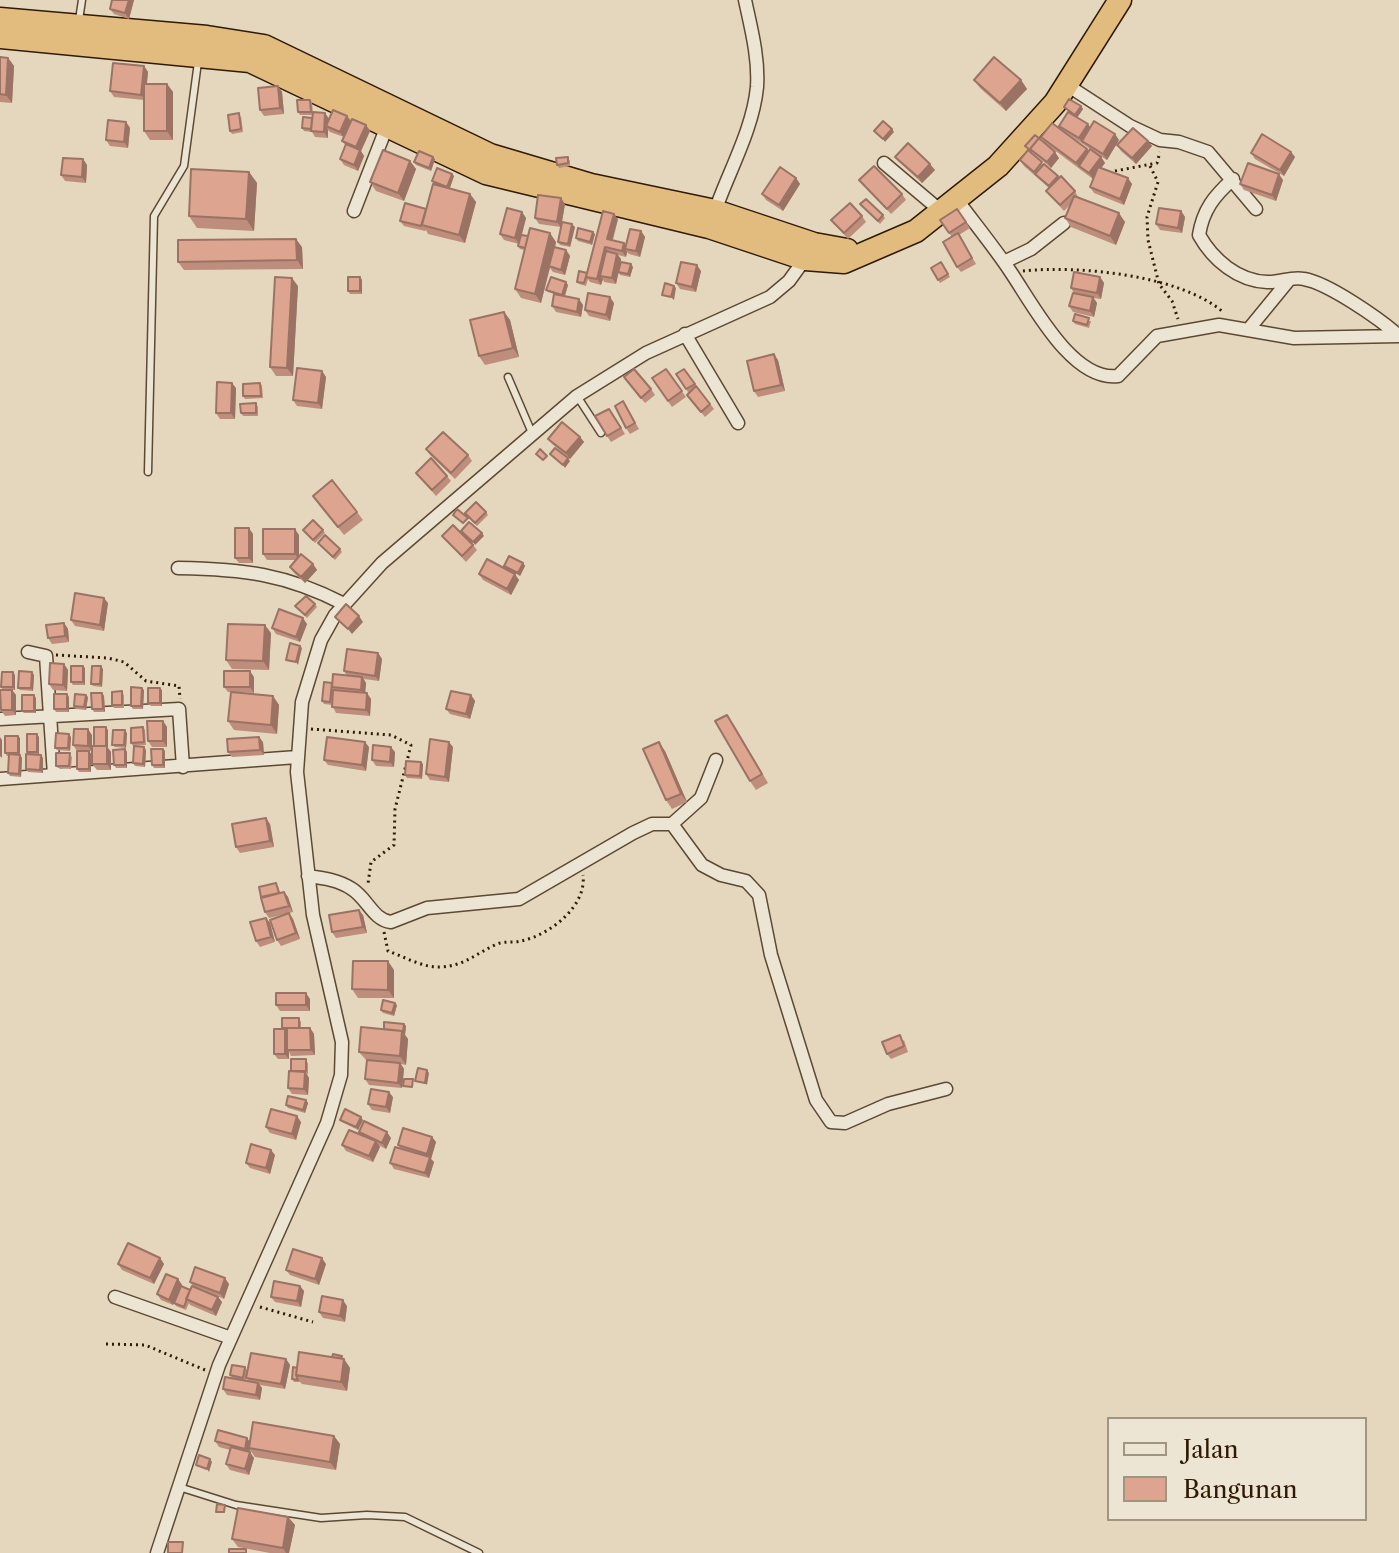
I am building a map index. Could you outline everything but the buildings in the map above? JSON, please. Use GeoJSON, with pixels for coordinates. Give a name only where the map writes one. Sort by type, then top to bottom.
{"type":"FeatureCollection","features":[{"type":"Feature","properties":{"kind":"highway"},"geometry":{"type":"LineString","coordinates":[[0,37],[250,61],[436,152],[518,184],[814,252],[851,256],[916,231],[950,206],[1023,140],[1067,85],[1120,0]]}},
{"type":"Feature","properties":{"kind":"highway"},"geometry":{"type":"LineString","coordinates":[[0,19],[207,37],[264,46],[490,155],[591,185],[715,211],[814,252]]}},
{"type":"Feature","properties":{"kind":"street"},"geometry":{"type":"LineString","coordinates":[[715,211],[752,116],[757,86],[754,41],[745,0]]}},
{"type":"Feature","properties":{"kind":"street"},"geometry":{"type":"LineString","coordinates":[[1067,85],[1130,126],[1160,140],[1188,144],[1208,152],[1256,209]]}},
{"type":"Feature","properties":{"kind":"street"},"geometry":{"type":"LineString","coordinates":[[354,211],[387,126]]}},
{"type":"Feature","properties":{"kind":"street"},"geometry":{"type":"LineString","coordinates":[[884,163],[950,206],[1007,267],[1048,330],[1094,373],[1118,376],[1157,336],[1234,325],[1294,338],[1399,336]]}},
{"type":"Feature","properties":{"kind":"street"},"geometry":{"type":"LineString","coordinates":[[1233,179],[1214,196],[1201,218],[1199,235],[1216,260],[1248,279],[1269,283],[1291,278],[1306,279],[1376,316],[1399,336]]}},
{"type":"Feature","properties":{"kind":"street"},"geometry":{"type":"LineString","coordinates":[[1007,267],[1064,223]]}},
{"type":"Feature","properties":{"kind":"street"},"geometry":{"type":"LineString","coordinates":[[157,1553],[219,1365],[327,1123],[341,1075],[342,1042],[313,915],[297,757],[302,702],[321,640],[344,604],[382,563],[577,396],[638,357],[770,297],[814,252]]}},
{"type":"Feature","properties":{"kind":"street"},"geometry":{"type":"LineString","coordinates":[[1248,330],[1291,278]]}},
{"type":"Feature","properties":{"kind":"street"},"geometry":{"type":"LineString","coordinates":[[685,334],[738,423]]}},
{"type":"Feature","properties":{"kind":"street"},"geometry":{"type":"LineString","coordinates":[[178,568],[281,577],[306,584],[344,604]]}},
{"type":"Feature","properties":{"kind":"street"},"geometry":{"type":"LineString","coordinates":[[28,652],[45,654],[54,775]]}},
{"type":"Feature","properties":{"kind":"street"},"geometry":{"type":"LineString","coordinates":[[0,719],[179,709],[183,767]]}},
{"type":"Feature","properties":{"kind":"street"},"geometry":{"type":"LineString","coordinates":[[0,779],[297,757]]}},
{"type":"Feature","properties":{"kind":"street"},"geometry":{"type":"LineString","coordinates":[[308,876],[341,883],[354,890],[382,921],[391,922],[427,908],[508,902],[582,864],[633,833],[652,824],[672,824],[701,798],[716,760]]}},
{"type":"Feature","properties":{"kind":"street"},"geometry":{"type":"LineString","coordinates":[[672,824],[702,865],[721,875],[746,881],[759,895],[771,955],[812,1085],[820,1107],[831,1122],[845,1123],[888,1104],[946,1089]]}},
{"type":"Feature","properties":{"kind":"street"},"geometry":{"type":"LineString","coordinates":[[115,1297],[231,1338]]}},
{"type":"Feature","properties":{"kind":"lane"},"geometry":{"type":"LineString","coordinates":[[77,27],[82,0]]}},
{"type":"Feature","properties":{"kind":"lane"},"geometry":{"type":"LineString","coordinates":[[148,472],[154,216],[176,185],[184,166],[199,54]]}},
{"type":"Feature","properties":{"kind":"lane"},"geometry":{"type":"LineString","coordinates":[[508,377],[533,436]]}},
{"type":"Feature","properties":{"kind":"lane"},"geometry":{"type":"LineString","coordinates":[[577,396],[601,433]]}},
{"type":"Feature","properties":{"kind":"lane"},"geometry":{"type":"LineString","coordinates":[[179,1487],[236,1505],[297,1515],[405,1517],[479,1553]]}},
{"type":"Feature","properties":{"kind":"path"},"geometry":{"type":"LineString","coordinates":[[1115,171],[1157,163],[1160,140]]}},
{"type":"Feature","properties":{"kind":"path"},"geometry":{"type":"LineString","coordinates":[[1150,166],[1158,182],[1147,217],[1159,284],[1172,301],[1183,333]]}},
{"type":"Feature","properties":{"kind":"path"},"geometry":{"type":"LineString","coordinates":[[1007,267],[1078,270],[1159,284],[1208,300],[1234,325]]}},
{"type":"Feature","properties":{"kind":"path"},"geometry":{"type":"LineString","coordinates":[[45,654],[124,662],[146,681],[179,686],[179,709]]}},
{"type":"Feature","properties":{"kind":"path"},"geometry":{"type":"LineString","coordinates":[[299,728],[391,735],[411,745],[395,809],[394,845],[371,862],[368,884],[364,888],[360,882],[341,883]]}},
{"type":"Feature","properties":{"kind":"path"},"geometry":{"type":"LineString","coordinates":[[382,921],[388,951],[422,965],[440,967],[473,960],[500,943],[532,938],[569,913],[580,900],[584,880],[582,864]]}},
{"type":"Feature","properties":{"kind":"path"},"geometry":{"type":"LineString","coordinates":[[245,1302],[313,1322]]}},
{"type":"Feature","properties":{"kind":"path"},"geometry":{"type":"LineString","coordinates":[[106,1344],[145,1345],[207,1371],[219,1365]]}}]}
